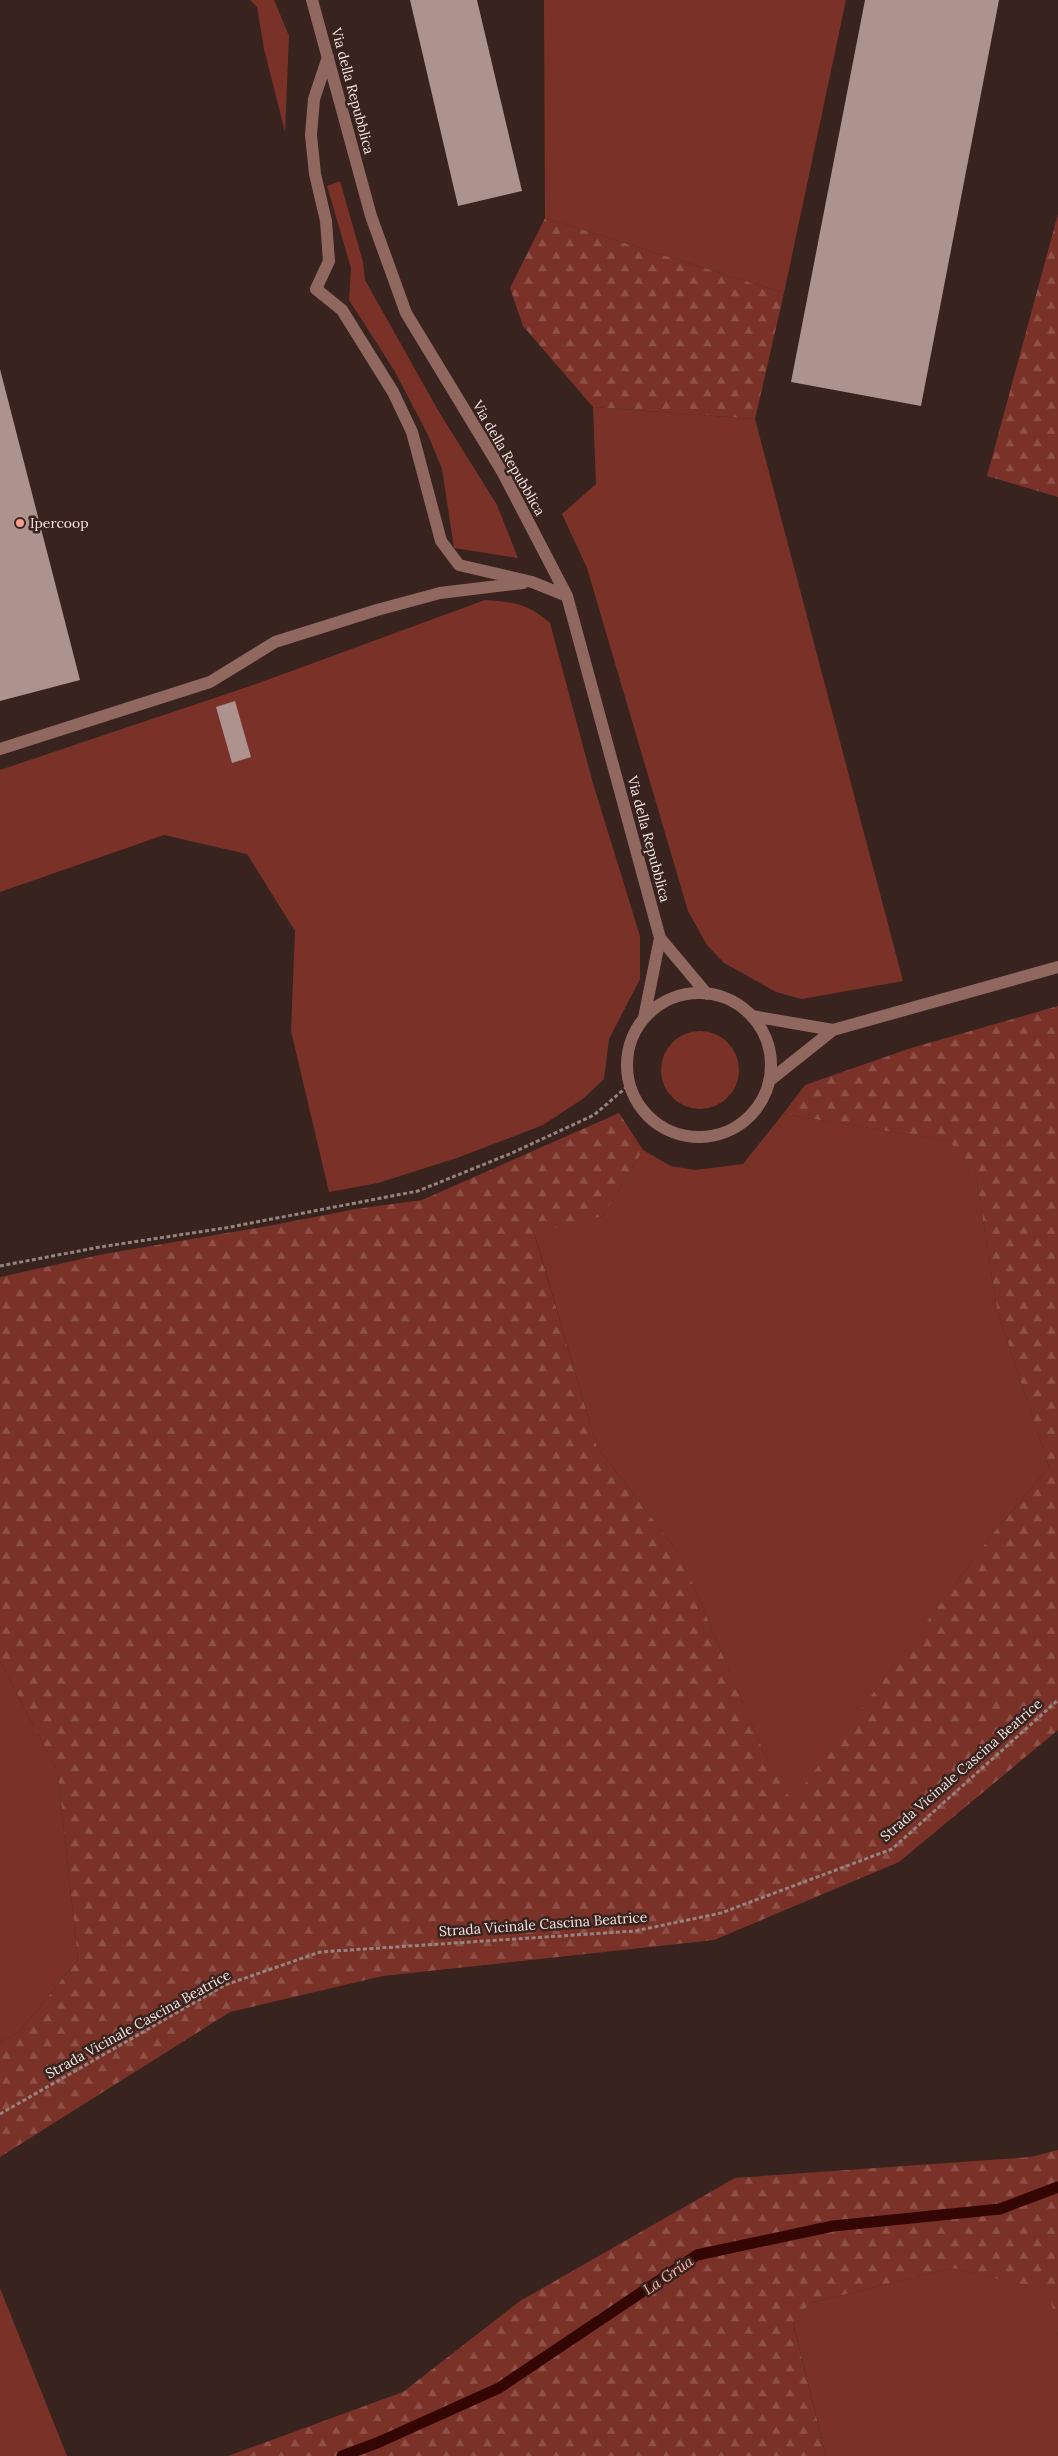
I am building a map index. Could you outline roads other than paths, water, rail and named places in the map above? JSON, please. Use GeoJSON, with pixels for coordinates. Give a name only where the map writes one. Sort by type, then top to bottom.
{"type":"FeatureCollection","features":[{"type":"Feature","properties":{"kind":"street","name":"Via della Repubblica"},"geometry":{"type":"LineString","coordinates":[[312,0],[371,216],[406,313],[503,474],[567,596],[660,938],[707,994]]}},
{"type":"Feature","properties":{"kind":"street"},"geometry":{"type":"LineString","coordinates":[[328,57],[314,99],[311,135],[315,174],[326,221],[329,261],[316,289],[342,310],[393,392],[412,432],[441,541],[459,565],[532,582],[567,596]]}},
{"type":"Feature","properties":{"kind":"street"},"geometry":{"type":"LineString","coordinates":[[0,749],[210,682],[275,642],[377,610],[440,593],[532,582]]}},
{"type":"Feature","properties":{"kind":"street","name":"Via della Repubblica"},"geometry":{"type":"LineString","coordinates":[[644,1018],[660,938]]}},
{"type":"Feature","properties":{"kind":"street","name":"Via della Repubblica"},"geometry":{"type":"LineString","coordinates":[[769,1081],[833,1030],[1058,967]]}},
{"type":"Feature","properties":{"kind":"street","name":"Via della Repubblica"},"geometry":{"type":"LineString","coordinates":[[686,994],[707,994],[728,999],[752,1016],[763,1032],[771,1060],[769,1081],[761,1101],[748,1118],[725,1133],[704,1138],[677,1134],[657,1124],[638,1104],[629,1085],[626,1070],[630,1043],[644,1018],[654,1008],[673,998],[686,994]]}},
{"type":"Feature","properties":{"kind":"street","name":"Via della Repubblica"},"geometry":{"type":"LineString","coordinates":[[752,1016],[833,1030]]}},
{"type":"Feature","properties":{"kind":"waterway","name":"La Grűa"},"geometry":{"type":"LineString","coordinates":[[342,2456],[377,2443],[499,2388],[697,2255],[833,2226],[1000,2209],[1058,2187]]}},
{"type":"Feature","properties":{"kind":"place","name":"Ipercoop"},"geometry":{"type":"Point","coordinates":[20,523]}}]}
